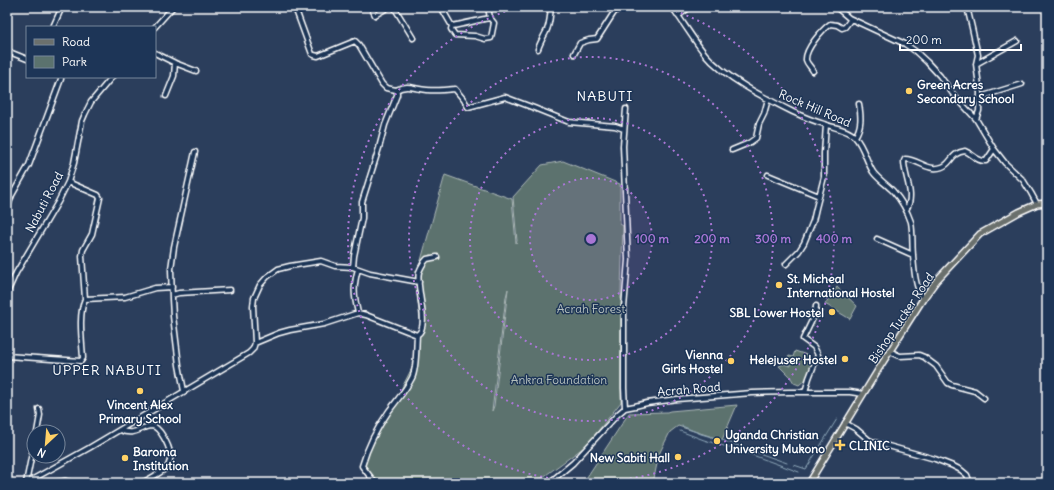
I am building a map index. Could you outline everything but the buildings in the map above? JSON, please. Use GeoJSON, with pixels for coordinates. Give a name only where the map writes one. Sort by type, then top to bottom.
{"type":"FeatureCollection","features":[{"type":"Feature","properties":{"kind":"main road","name":"Bishop Tucker Road"},"geometry":{"type":"LineString","coordinates":[[809,483],[889,351],[937,280],[980,234],[1018,212],[1037,204],[1047,203]]}},
{"type":"Feature","properties":{"kind":"street"},"geometry":{"type":"LineString","coordinates":[[53,26],[62,7]]}},
{"type":"Feature","properties":{"kind":"street"},"geometry":{"type":"LineString","coordinates":[[156,26],[173,7]]}},
{"type":"Feature","properties":{"kind":"street"},"geometry":{"type":"LineString","coordinates":[[293,7],[297,12],[314,56],[318,56],[355,41],[386,88],[396,90],[402,87],[428,90],[455,89],[468,107],[505,97],[569,122],[615,126],[624,129]]}},
{"type":"Feature","properties":{"kind":"street"},"geometry":{"type":"LineString","coordinates":[[371,7],[375,15],[390,7]]}},
{"type":"Feature","properties":{"kind":"street"},"geometry":{"type":"LineString","coordinates":[[394,7],[413,38]]}},
{"type":"Feature","properties":{"kind":"street"},"geometry":{"type":"LineString","coordinates":[[441,7],[452,26],[451,29],[455,35],[475,36],[485,39],[491,38],[494,23],[490,18],[488,7]]}},
{"type":"Feature","properties":{"kind":"street"},"geometry":{"type":"LineString","coordinates":[[538,49],[549,22],[551,7]]}},
{"type":"Feature","properties":{"kind":"street"},"geometry":{"type":"LineString","coordinates":[[574,54],[580,43],[597,39],[619,7]]}},
{"type":"Feature","properties":{"kind":"street","name":"Rock Hill Road"},"geometry":{"type":"LineString","coordinates":[[672,7],[706,55],[725,73],[793,112],[849,132],[855,137],[873,172],[899,198],[906,210],[912,231],[913,255],[918,287],[920,295],[923,299]]}},
{"type":"Feature","properties":{"kind":"street"},"geometry":{"type":"LineString","coordinates":[[678,16],[690,7]]}},
{"type":"Feature","properties":{"kind":"street"},"geometry":{"type":"LineString","coordinates":[[836,7],[851,20],[905,44],[915,51],[940,76],[953,94],[976,119],[994,149],[1022,180],[1037,204]]}},
{"type":"Feature","properties":{"kind":"street"},"geometry":{"type":"LineString","coordinates":[[967,7],[978,55],[976,64],[980,97],[979,111],[976,119]]}},
{"type":"Feature","properties":{"kind":"street"},"geometry":{"type":"LineString","coordinates":[[452,26],[490,18]]}},
{"type":"Feature","properties":{"kind":"street"},"geometry":{"type":"LineString","coordinates":[[813,71],[806,60],[806,55],[810,45],[827,26],[833,24],[842,28],[845,27],[851,20]]}},
{"type":"Feature","properties":{"kind":"street"},"geometry":{"type":"LineString","coordinates":[[976,64],[1017,41]]}},
{"type":"Feature","properties":{"kind":"street"},"geometry":{"type":"LineString","coordinates":[[7,52],[26,59]]}},
{"type":"Feature","properties":{"kind":"street"},"geometry":{"type":"LineString","coordinates":[[156,53],[196,71]]}},
{"type":"Feature","properties":{"kind":"street"},"geometry":{"type":"LineString","coordinates":[[166,96],[174,76],[176,63]]}},
{"type":"Feature","properties":{"kind":"street"},"geometry":{"type":"LineString","coordinates":[[7,209],[12,196],[30,164],[61,78]]}},
{"type":"Feature","properties":{"kind":"street","name":"Nabuti Road"},"geometry":{"type":"LineString","coordinates":[[7,293],[16,273],[58,202],[68,182],[74,163],[82,121],[85,114],[91,102],[111,78]]}},
{"type":"Feature","properties":{"kind":"street"},"geometry":{"type":"LineString","coordinates":[[980,97],[1022,84]]}},
{"type":"Feature","properties":{"kind":"street"},"geometry":{"type":"LineString","coordinates":[[353,267],[362,218],[362,202],[385,124],[397,95],[396,90]]}},
{"type":"Feature","properties":{"kind":"street"},"geometry":{"type":"LineString","coordinates":[[732,150],[749,143],[756,138],[759,124],[764,114],[768,99]]}},
{"type":"Feature","properties":{"kind":"street"},"geometry":{"type":"LineString","coordinates":[[855,137],[859,131],[860,124],[861,114],[859,104]]}},
{"type":"Feature","properties":{"kind":"street"},"geometry":{"type":"LineString","coordinates":[[549,483],[573,463],[625,408],[624,308],[628,260],[624,181],[624,129],[626,109]]}},
{"type":"Feature","properties":{"kind":"street"},"geometry":{"type":"LineString","coordinates":[[786,264],[799,251],[813,221],[824,177],[826,125]]}},
{"type":"Feature","properties":{"kind":"street"},"geometry":{"type":"LineString","coordinates":[[906,210],[910,203],[910,199],[904,165],[905,159],[909,159],[928,167],[940,168],[946,166],[953,156],[965,151],[970,153],[979,161],[986,161],[994,149]]}},
{"type":"Feature","properties":{"kind":"street"},"geometry":{"type":"LineString","coordinates":[[184,391],[179,365],[171,269],[195,152]]}},
{"type":"Feature","properties":{"kind":"street"},"geometry":{"type":"LineString","coordinates":[[768,175],[819,196]]}},
{"type":"Feature","properties":{"kind":"street"},"geometry":{"type":"LineString","coordinates":[[7,356],[81,361],[83,358],[81,330],[82,307],[85,299],[82,256],[83,250],[92,234],[100,198],[98,195],[68,182]]}},
{"type":"Feature","properties":{"kind":"street"},"geometry":{"type":"LineString","coordinates":[[877,239],[913,255]]}},
{"type":"Feature","properties":{"kind":"street"},"geometry":{"type":"LineString","coordinates":[[375,483],[362,466],[368,447],[374,435],[404,392],[413,376],[417,335],[421,332],[422,327],[422,304],[419,272],[428,258],[437,258]]}},
{"type":"Feature","properties":{"kind":"street"},"geometry":{"type":"LineString","coordinates":[[26,483],[120,430],[249,353],[255,343],[253,301],[260,285],[278,269],[321,261],[335,266],[353,267],[370,273],[419,282]]}},
{"type":"Feature","properties":{"kind":"street"},"geometry":{"type":"LineString","coordinates":[[358,269],[354,292],[358,313]]}},
{"type":"Feature","properties":{"kind":"street"},"geometry":{"type":"LineString","coordinates":[[85,299],[125,297],[155,288],[172,287]]}},
{"type":"Feature","properties":{"kind":"street"},"geometry":{"type":"LineString","coordinates":[[172,295],[179,293],[230,290]]}},
{"type":"Feature","properties":{"kind":"street"},"geometry":{"type":"LineString","coordinates":[[805,392],[818,355],[814,347],[803,339],[815,314],[816,306]]}},
{"type":"Feature","properties":{"kind":"street"},"geometry":{"type":"LineString","coordinates":[[255,343],[279,333],[324,324],[358,313],[417,335]]}},
{"type":"Feature","properties":{"kind":"street"},"geometry":{"type":"LineString","coordinates":[[889,351],[900,356],[920,355],[936,366],[948,383],[974,391],[984,398]]}},
{"type":"Feature","properties":{"kind":"street","name":"Acrah Road"},"geometry":{"type":"LineString","coordinates":[[625,408],[677,399],[752,393],[850,392],[863,394]]}},
{"type":"Feature","properties":{"kind":"street"},"geometry":{"type":"LineString","coordinates":[[38,424],[40,415],[39,409]]}},
{"type":"Feature","properties":{"kind":"street"},"geometry":{"type":"LineString","coordinates":[[845,423],[856,429],[869,440],[935,459],[957,468],[967,475],[970,483]]}},
{"type":"Feature","properties":{"kind":"street"},"geometry":{"type":"LineString","coordinates":[[120,430],[131,433],[154,426],[158,429],[165,440],[170,454],[168,466],[155,476],[142,483]]}},
{"type":"Feature","properties":{"kind":"street"},"geometry":{"type":"LineString","coordinates":[[26,483],[30,464]]}},
{"type":"Feature","properties":{"kind":"street"},"geometry":{"type":"LineString","coordinates":[[52,483],[65,480],[73,483]]}},
{"type":"Feature","properties":{"kind":"green space"},"geometry":{"type":"Polygon","coordinates":[[[563,161],[620,184],[620,224],[623,226],[621,291],[621,402],[587,445],[535,483],[375,483],[362,466],[415,362],[421,329],[415,278],[445,175],[512,199],[516,243],[513,197],[542,165],[563,161]],[[508,289],[492,411],[494,406],[508,289]]]}},
{"type":"Feature","properties":{"kind":"green space"},"geometry":{"type":"Polygon","coordinates":[[[837,287],[857,306],[850,319],[825,304],[837,287]]]}},
{"type":"Feature","properties":{"kind":"green space"},"geometry":{"type":"Polygon","coordinates":[[[795,351],[807,355],[815,362],[806,379],[799,385],[794,383],[779,366],[784,364],[791,366],[791,362],[786,360],[789,356],[793,357],[795,351]]]}},
{"type":"Feature","properties":{"kind":"green space"},"geometry":{"type":"Polygon","coordinates":[[[737,405],[722,440],[678,426],[670,432],[659,454],[653,483],[583,483],[629,413],[667,412],[737,405]]]}},
{"type":"Feature","properties":{"kind":"waterway"},"geometry":{"type":"LineString","coordinates":[[794,465],[806,469],[837,419]]}},
{"type":"Feature","properties":{"kind":"waterway"},"geometry":{"type":"LineString","coordinates":[[682,426],[701,434],[787,463]]}},
{"type":"Feature","properties":{"kind":"waterway"},"geometry":{"type":"LineString","coordinates":[[680,431],[799,472]]}},
{"type":"Feature","properties":{"kind":"place","name":"Green Acres Secondary School"},"geometry":{"type":"Point","coordinates":[909,91]}},
{"type":"Feature","properties":{"kind":"place","name":"St. Micheal International Hostel"},"geometry":{"type":"Point","coordinates":[779,285]}},
{"type":"Feature","properties":{"kind":"place","name":"SBL Lower Hostel"},"geometry":{"type":"Point","coordinates":[832,312]}},
{"type":"Feature","properties":{"kind":"place","name":"Helejuser Hostel"},"geometry":{"type":"Point","coordinates":[845,359]}},
{"type":"Feature","properties":{"kind":"place","name":"Vienna Girls Hostel"},"geometry":{"type":"Point","coordinates":[731,361]}},
{"type":"Feature","properties":{"kind":"place","name":"Vincent Alex Primary School"},"geometry":{"type":"Point","coordinates":[140,391]}},
{"type":"Feature","properties":{"kind":"place","name":"Uganda Christian University Mukono"},"geometry":{"type":"Point","coordinates":[717,441]}},
{"type":"Feature","properties":{"kind":"place","name":"CLINIC"},"geometry":{"type":"Point","coordinates":[840,445]}},
{"type":"Feature","properties":{"kind":"place","name":"New Sabiti Hall"},"geometry":{"type":"Point","coordinates":[678,457]}},
{"type":"Feature","properties":{"kind":"place","name":"Baroma Institution"},"geometry":{"type":"Point","coordinates":[125,458]}},
{"type":"Feature","properties":{"kind":"district","name":"NABUTI"},"geometry":{"type":"Point","coordinates":[605,96]}},
{"type":"Feature","properties":{"kind":"district","name":"UPPER NABUTI"},"geometry":{"type":"Point","coordinates":[107,370]}},
{"type":"Feature","properties":{"kind":"park label","name":"Acrah Forest"},"geometry":{"type":"Point","coordinates":[591,308]}},
{"type":"Feature","properties":{"kind":"park label","name":"Ankra Foundation"},"geometry":{"type":"Point","coordinates":[559,379]}}]}
